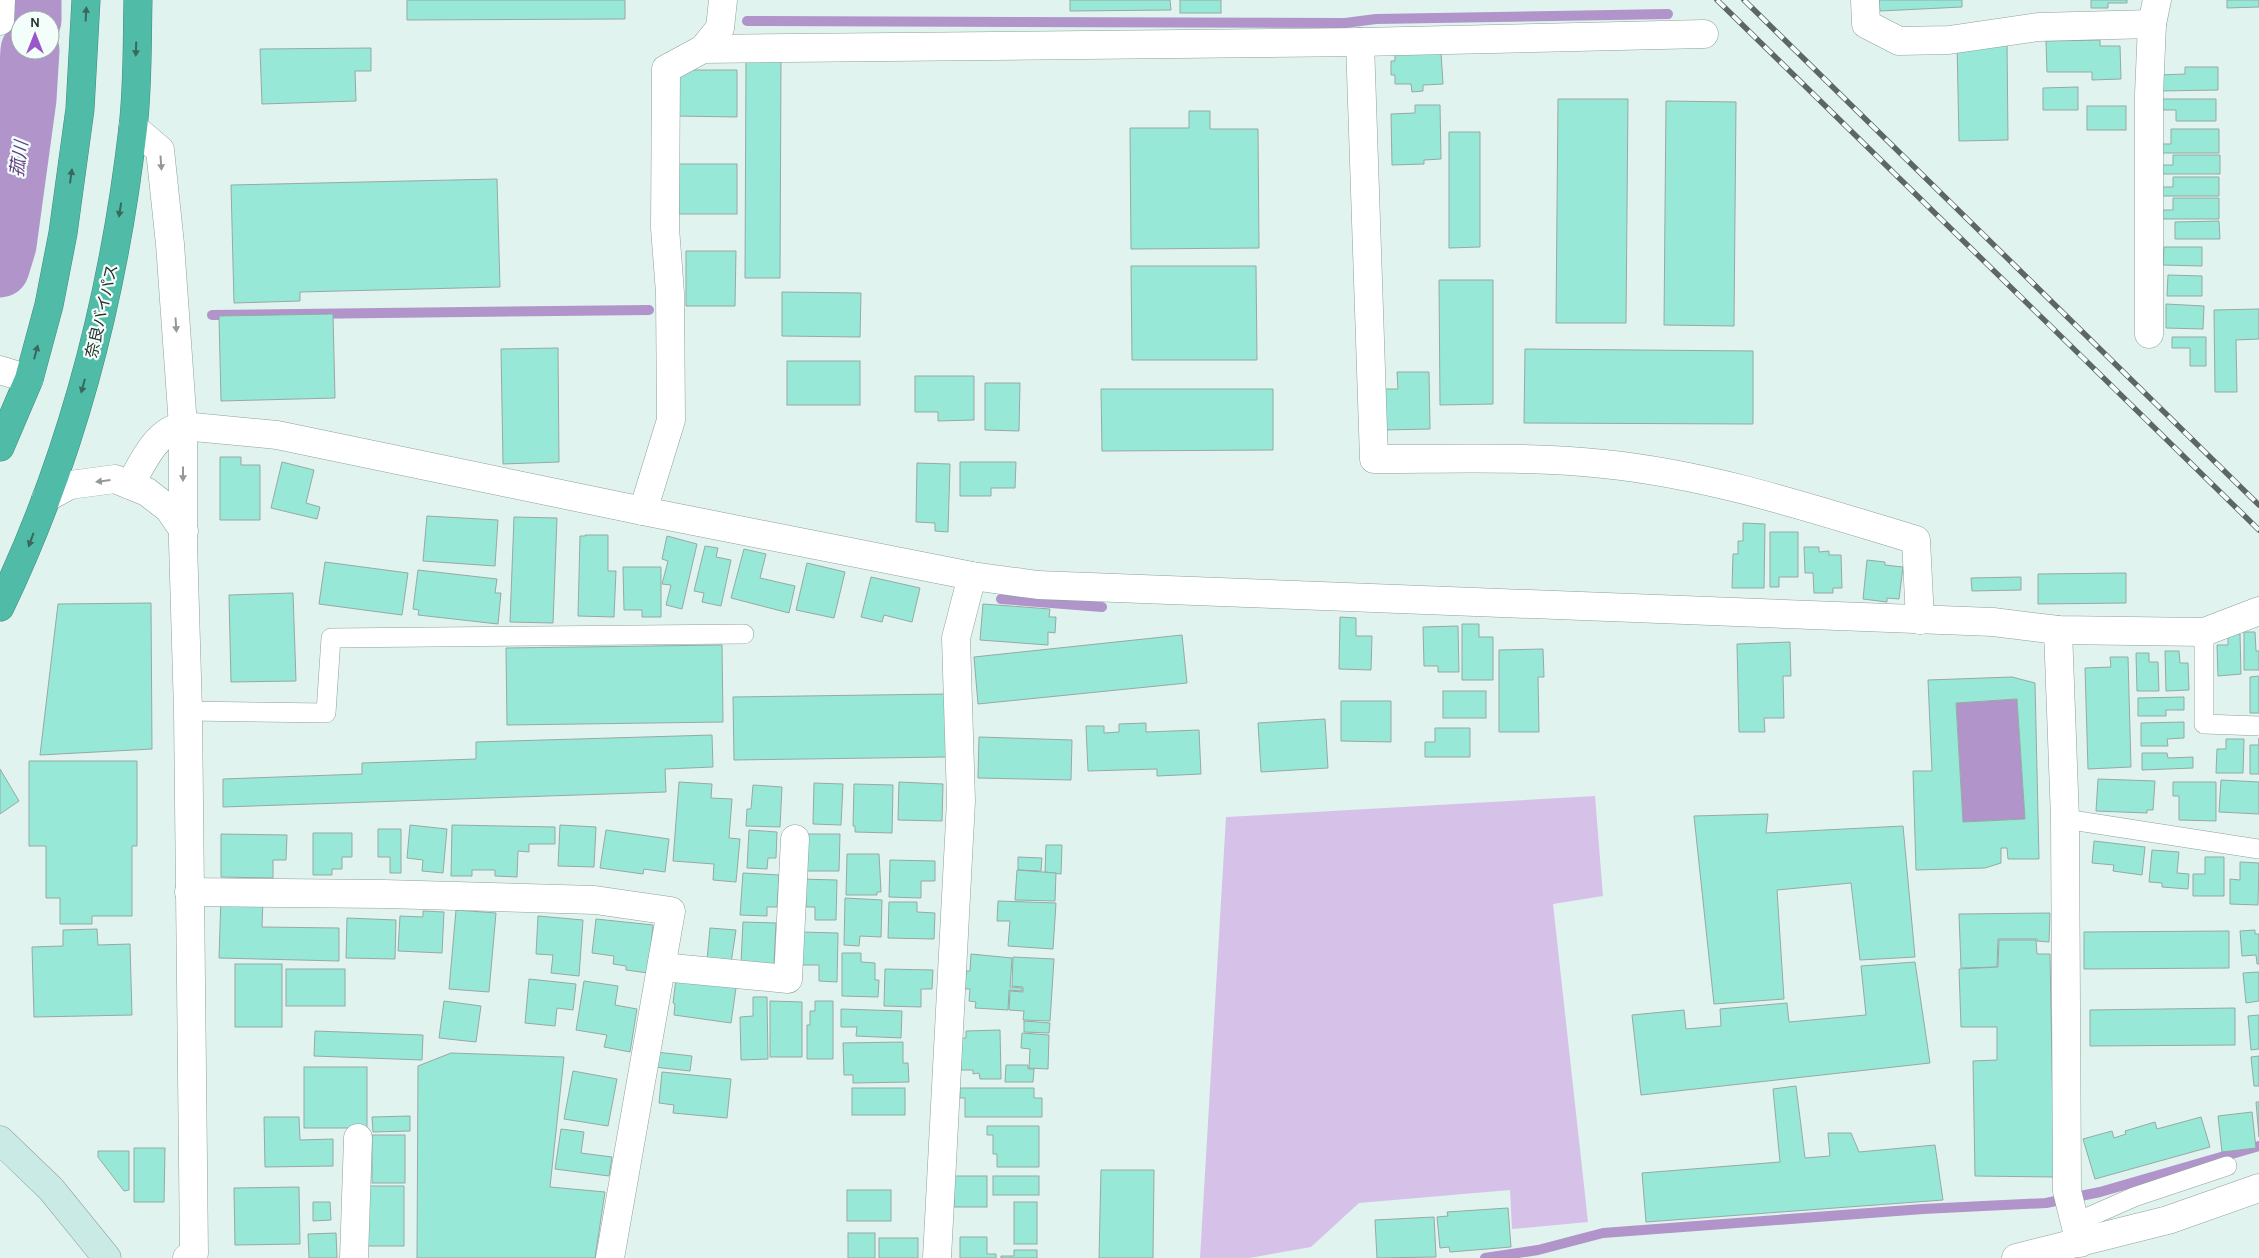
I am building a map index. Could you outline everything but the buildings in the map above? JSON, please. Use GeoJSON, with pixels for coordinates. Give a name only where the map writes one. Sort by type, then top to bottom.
{"type":"FeatureCollection","features":[{"type":"Feature","properties":{"kind":"highway"},"geometry":{"type":"LineString","coordinates":[[0,447],[29,379],[49,305],[63,232],[80,109],[86,0]]}},
{"type":"Feature","properties":{"kind":"highway","name":"奈良バイパス"},"geometry":{"type":"LineString","coordinates":[[0,607],[26,553],[73,421],[108,288],[133,127],[138,0]]}},
{"type":"Feature","properties":{"kind":"street"},"geometry":{"type":"LineString","coordinates":[[0,21],[1,0]]}},
{"type":"Feature","properties":{"kind":"street"},"geometry":{"type":"LineString","coordinates":[[644,511],[671,420],[670,293],[666,228],[666,69],[703,49],[720,28],[723,0]]}},
{"type":"Feature","properties":{"kind":"street"},"geometry":{"type":"LineString","coordinates":[[1865,0],[1866,24],[1899,41],[1949,40],[2154,12],[2149,94],[2149,334]]}},
{"type":"Feature","properties":{"kind":"street"},"geometry":{"type":"LineString","coordinates":[[703,49],[1360,42],[1704,34]]}},
{"type":"Feature","properties":{"kind":"street"},"geometry":{"type":"LineString","coordinates":[[1360,42],[1374,459],[1511,459],[1604,464],[1665,473],[1754,491],[1916,540],[1920,620]]}},
{"type":"Feature","properties":{"kind":"street"},"geometry":{"type":"LineString","coordinates":[[133,127],[160,150],[170,244],[183,426],[194,1253],[187,1258]]}},
{"type":"Feature","properties":{"kind":"street"},"geometry":{"type":"LineString","coordinates":[[0,370],[29,379]]}},
{"type":"Feature","properties":{"kind":"street"},"geometry":{"type":"LineString","coordinates":[[130,485],[144,459],[161,438],[172,427],[183,426],[277,435],[644,511],[972,576],[1038,585],[1993,622],[2058,630],[2204,632],[2259,611]]}},
{"type":"Feature","properties":{"kind":"street"},"geometry":{"type":"LineString","coordinates":[[46,498],[70,485],[115,479],[147,492],[169,509],[184,531]]}},
{"type":"Feature","properties":{"kind":"street"},"geometry":{"type":"LineString","coordinates":[[937,1258],[961,801],[956,638],[972,576]]}},
{"type":"Feature","properties":{"kind":"street"},"geometry":{"type":"LineString","coordinates":[[2058,630],[2065,819],[2067,1191],[2078,1233]]}},
{"type":"Feature","properties":{"kind":"street"},"geometry":{"type":"LineString","coordinates":[[662,968],[788,979],[795,839]]}},
{"type":"Feature","properties":{"kind":"street"},"geometry":{"type":"LineString","coordinates":[[189,892],[384,894],[595,900],[671,911],[610,1258]]}},
{"type":"Feature","properties":{"kind":"street"},"geometry":{"type":"LineString","coordinates":[[354,1258],[358,1138]]}},
{"type":"Feature","properties":{"kind":"street"},"geometry":{"type":"LineString","coordinates":[[0,1140],[51,1189],[108,1258]]}},
{"type":"Feature","properties":{"kind":"street"},"geometry":{"type":"LineString","coordinates":[[2016,1258],[2078,1233],[2168,1220],[2259,1188]]}},
{"type":"Feature","properties":{"kind":"lane"},"geometry":{"type":"LineString","coordinates":[[2204,632],[2204,724],[2259,726]]}},
{"type":"Feature","properties":{"kind":"lane"},"geometry":{"type":"LineString","coordinates":[[188,711],[326,712],[330,638],[744,634]]}},
{"type":"Feature","properties":{"kind":"lane"},"geometry":{"type":"LineString","coordinates":[[2065,819],[2259,849]]}},
{"type":"Feature","properties":{"kind":"lane"},"geometry":{"type":"LineString","coordinates":[[2078,1233],[2134,1197],[2227,1166]]}},
{"type":"Feature","properties":{"kind":"shaded area"},"geometry":{"type":"Polygon","coordinates":[[[2017,699],[2025,819],[1963,822],[1956,703],[2017,699]]]}},
{"type":"Feature","properties":{"kind":"shaded area"},"geometry":{"type":"Polygon","coordinates":[[[1595,796],[1603,896],[1553,904],[1588,1222],[1512,1229],[1510,1190],[1359,1203],[1311,1247],[1249,1258],[1200,1258],[1226,817],[1595,796]]]}},
{"type":"Feature","properties":{"kind":"waterway","name":"菰川"},"geometry":{"type":"LineString","coordinates":[[32,0],[32,10]]}},
{"type":"Feature","properties":{"kind":"waterway"},"geometry":{"type":"LineString","coordinates":[[747,21],[1345,23],[1376,19],[1668,14]]}},
{"type":"Feature","properties":{"kind":"waterway","name":"菰川"},"geometry":{"type":"LineString","coordinates":[[0,268],[7,245],[27,99],[29,60]]}},
{"type":"Feature","properties":{"kind":"waterway"},"geometry":{"type":"LineString","coordinates":[[212,315],[649,310]]}},
{"type":"Feature","properties":{"kind":"waterway"},"geometry":{"type":"LineString","coordinates":[[1001,599],[1102,607]]}},
{"type":"Feature","properties":{"kind":"waterway"},"geometry":{"type":"LineString","coordinates":[[1485,1258],[1538,1250],[1603,1233],[1923,1209],[2046,1203],[2100,1192],[2259,1146]]}},
{"type":"Feature","properties":{"kind":"railway"},"geometry":{"type":"LineString","coordinates":[[1717,0],[2259,530]]}},
{"type":"Feature","properties":{"kind":"railway"},"geometry":{"type":"LineString","coordinates":[[1744,0],[2259,505]]}}]}
